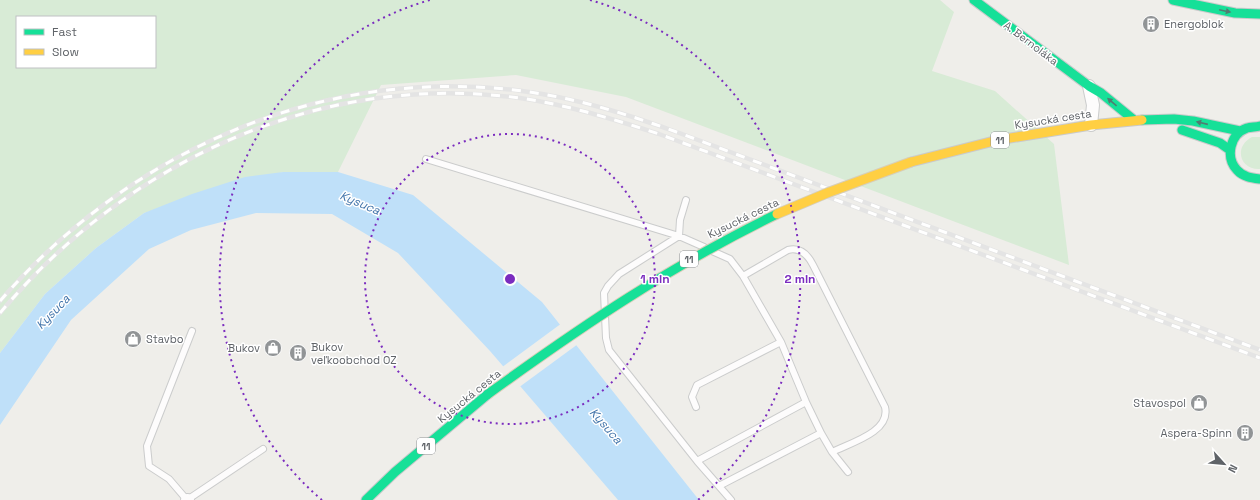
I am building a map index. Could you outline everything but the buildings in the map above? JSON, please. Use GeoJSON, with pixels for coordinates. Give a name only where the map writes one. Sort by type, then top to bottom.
{"type":"FeatureCollection","features":[{"type":"Feature","properties":{"kind":"main road","name":"A. Bernoláka"},"geometry":{"type":"LineString","coordinates":[[974,0],[1089,86],[1101,93],[1134,120]]}},
{"type":"Feature","properties":{"kind":"main road"},"geometry":{"type":"LineString","coordinates":[[1173,0],[1235,13],[1260,14]]}},
{"type":"Feature","properties":{"kind":"main road","name":"Kysucká cesta"},"geometry":{"type":"LineString","coordinates":[[366,500],[395,472],[488,394],[595,318],[677,266],[779,213],[911,162],[998,140],[1091,125],[1134,120],[1174,119],[1193,121],[1240,131],[1247,127],[1260,126]]}},
{"type":"Feature","properties":{"kind":"main road","name":"Kysucká cesta"},"geometry":{"type":"LineString","coordinates":[[1152,120],[1208,138],[1220,143],[1230,150]]}},
{"type":"Feature","properties":{"kind":"main road"},"geometry":{"type":"LineString","coordinates":[[1240,131],[1233,140],[1230,150],[1230,158],[1233,166],[1245,177],[1260,179]]}},
{"type":"Feature","properties":{"kind":"street"},"geometry":{"type":"LineString","coordinates":[[1089,86],[1093,105],[1091,125]]}},
{"type":"Feature","properties":{"kind":"lane"},"geometry":{"type":"LineString","coordinates":[[426,159],[679,236],[730,258],[781,342],[806,402],[821,433],[832,452],[848,472]]}},
{"type":"Feature","properties":{"kind":"lane"},"geometry":{"type":"LineString","coordinates":[[679,236],[680,220],[686,200]]}},
{"type":"Feature","properties":{"kind":"lane"},"geometry":{"type":"LineString","coordinates":[[679,236],[619,274],[608,286],[604,293],[606,338],[609,350],[697,461],[731,500]]}},
{"type":"Feature","properties":{"kind":"lane"},"geometry":{"type":"LineString","coordinates":[[742,276],[788,250],[794,249],[807,255],[824,286],[885,407],[886,412],[882,422],[871,433],[832,452]]}},
{"type":"Feature","properties":{"kind":"lane"},"geometry":{"type":"LineString","coordinates":[[192,331],[146,446],[149,466],[169,479],[187,500],[263,448]]}},
{"type":"Feature","properties":{"kind":"lane"},"geometry":{"type":"LineString","coordinates":[[696,407],[692,397],[697,385],[781,342]]}},
{"type":"Feature","properties":{"kind":"lane"},"geometry":{"type":"LineString","coordinates":[[697,461],[806,402]]}},
{"type":"Feature","properties":{"kind":"lane"},"geometry":{"type":"LineString","coordinates":[[719,486],[821,433]]}},
{"type":"Feature","properties":{"kind":"green space"},"geometry":{"type":"Polygon","coordinates":[[[0,0],[940,0],[954,12],[932,71],[995,91],[1054,144],[1069,265],[626,97],[516,75],[381,85],[338,172],[283,172],[144,213],[96,248],[45,294],[0,353],[0,0]]]}},
{"type":"Feature","properties":{"kind":"green space"},"geometry":{"type":"Polygon","coordinates":[[[1252,137],[1260,137],[1260,169],[1248,166],[1241,157],[1242,146],[1252,137]]]}},
{"type":"Feature","properties":{"kind":"water","name":"Kysuca"},"geometry":{"type":"Polygon","coordinates":[[[283,172],[338,172],[413,195],[542,302],[699,500],[618,500],[490,351],[398,253],[332,214],[256,213],[191,230],[149,249],[71,320],[0,425],[0,353],[45,294],[96,248],[144,213],[192,194],[245,177],[283,172]]]}},
{"type":"Feature","properties":{"kind":"pier"},"geometry":{"type":"Polygon","coordinates":[[[562,323],[578,344],[518,388],[501,368],[562,323]]]}},
{"type":"Feature","properties":{"kind":"railway"},"geometry":{"type":"LineString","coordinates":[[0,301],[52,248],[108,201],[170,162],[235,130],[303,106],[374,92],[447,86],[522,91],[543,94],[603,108],[643,120],[1260,350]]}},
{"type":"Feature","properties":{"kind":"railway"},"geometry":{"type":"LineString","coordinates":[[0,313],[51,259],[107,211],[168,171],[233,138],[301,114],[372,99],[445,93],[520,98],[556,104],[659,134],[1260,358]]}},
{"type":"Feature","properties":{"kind":"traffic: fast"},"geometry":{"type":"LineString","coordinates":[[974,0],[1089,86],[1101,93],[1134,120]]}},
{"type":"Feature","properties":{"kind":"traffic: fast"},"geometry":{"type":"LineString","coordinates":[[1173,0],[1235,13],[1260,14]]}},
{"type":"Feature","properties":{"kind":"traffic: fast"},"geometry":{"type":"LineString","coordinates":[[1142,120],[1174,119],[1193,121],[1240,131]]}},
{"type":"Feature","properties":{"kind":"traffic: fast"},"geometry":{"type":"LineString","coordinates":[[1260,126],[1247,128],[1241,131],[1233,140],[1230,153],[1233,165],[1239,172],[1248,177],[1260,179]]}},
{"type":"Feature","properties":{"kind":"traffic: fast"},"geometry":{"type":"LineString","coordinates":[[1182,130],[1220,143],[1230,150]]}},
{"type":"Feature","properties":{"kind":"traffic: fast"},"geometry":{"type":"LineString","coordinates":[[488,394],[558,344],[664,275],[777,214]]}},
{"type":"Feature","properties":{"kind":"traffic: fast"},"geometry":{"type":"LineString","coordinates":[[366,500],[395,472],[488,394]]}},
{"type":"Feature","properties":{"kind":"traffic: slow"},"geometry":{"type":"LineString","coordinates":[[911,162],[998,140],[1091,125],[1142,120]]}},
{"type":"Feature","properties":{"kind":"traffic: slow"},"geometry":{"type":"LineString","coordinates":[[777,214],[827,193],[911,162]]}},
{"type":"Feature","properties":{"kind":"place","name":"Energoblok"},"geometry":{"type":"Point","coordinates":[1151,24]}},
{"type":"Feature","properties":{"kind":"place","name":"Stavbo"},"geometry":{"type":"Point","coordinates":[133,339]}},
{"type":"Feature","properties":{"kind":"place","name":"Bukov"},"geometry":{"type":"Point","coordinates":[273,348]}},
{"type":"Feature","properties":{"kind":"place","name":"Bukov veľkoobchod OZ"},"geometry":{"type":"Point","coordinates":[298,353]}},
{"type":"Feature","properties":{"kind":"place","name":"Stavospol"},"geometry":{"type":"Point","coordinates":[1199,403]}},
{"type":"Feature","properties":{"kind":"place","name":"Aspera-Spinn"},"geometry":{"type":"Point","coordinates":[1245,433]}}]}
